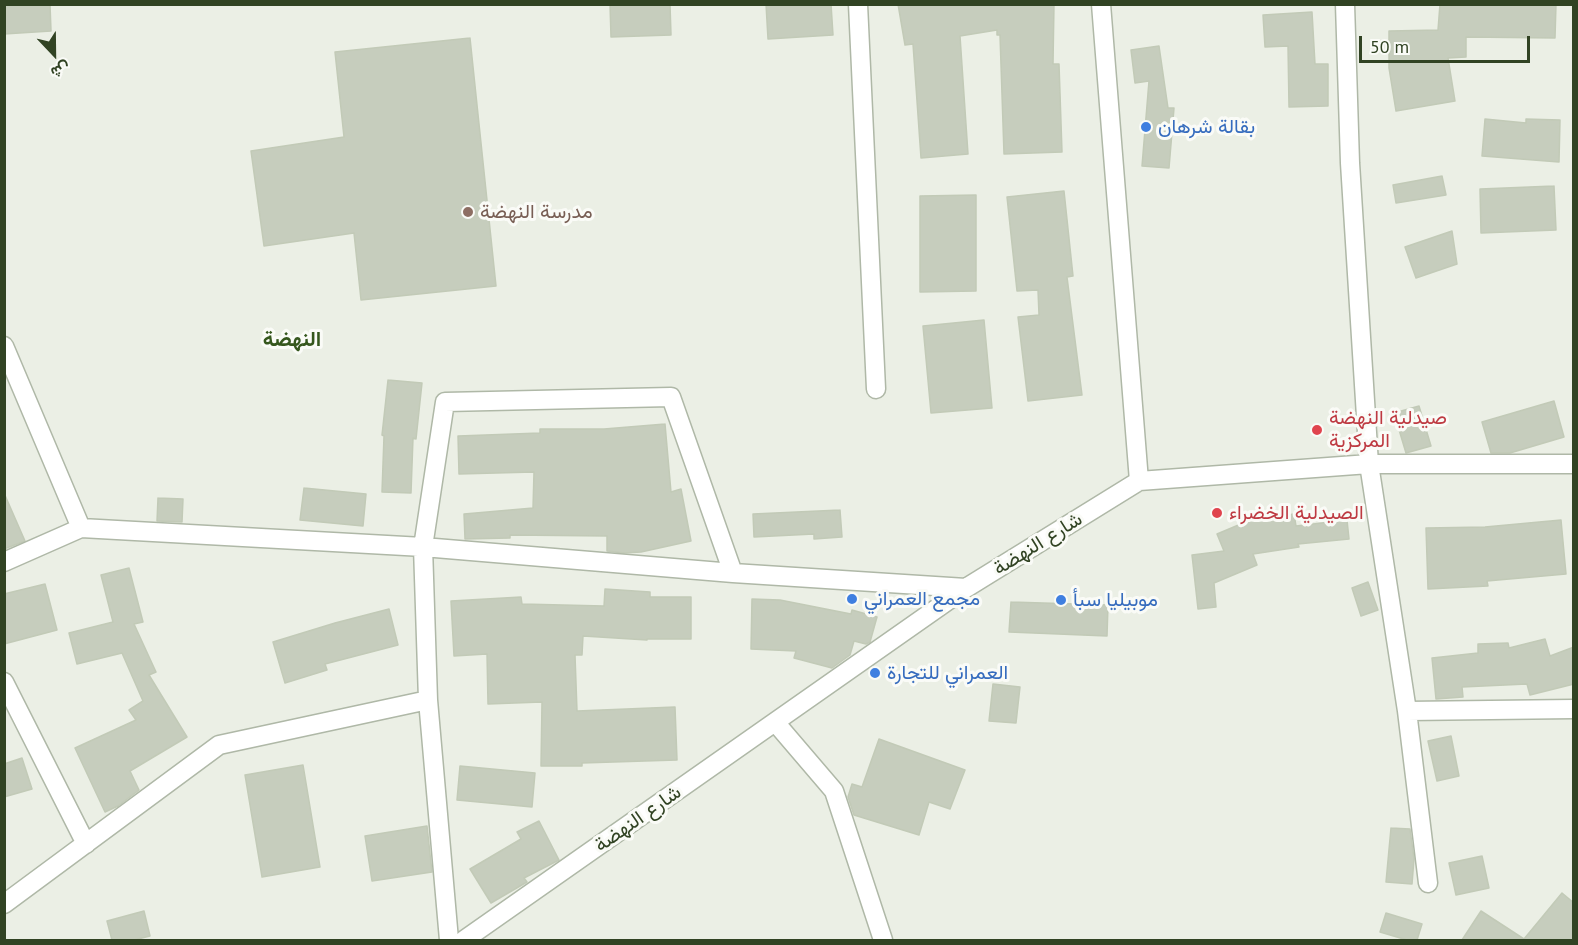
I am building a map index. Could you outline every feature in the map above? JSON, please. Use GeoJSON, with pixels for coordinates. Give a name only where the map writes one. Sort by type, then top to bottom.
{"type":"FeatureCollection","features":[{"type":"Feature","properties":{"kind":"street"},"geometry":{"type":"LineString","coordinates":[[858,4],[876,389]]}},
{"type":"Feature","properties":{"kind":"street"},"geometry":{"type":"LineString","coordinates":[[1101,4],[1139,481]]}},
{"type":"Feature","properties":{"kind":"street"},"geometry":{"type":"LineString","coordinates":[[1345,4],[1350,163],[1369,464],[1407,711],[1428,883]]}},
{"type":"Feature","properties":{"kind":"street"},"geometry":{"type":"LineString","coordinates":[[4,346],[81,528]]}},
{"type":"Feature","properties":{"kind":"street"},"geometry":{"type":"LineString","coordinates":[[449,940],[428,700],[423,547],[445,402],[671,397],[733,573]]}},
{"type":"Feature","properties":{"kind":"street","name":"شارع النهضة"},"geometry":{"type":"LineString","coordinates":[[464,940],[966,588],[1139,481],[1369,464],[1574,464]]}},
{"type":"Feature","properties":{"kind":"street"},"geometry":{"type":"LineString","coordinates":[[4,562],[81,528],[423,547],[733,573],[966,588]]}},
{"type":"Feature","properties":{"kind":"street"},"geometry":{"type":"LineString","coordinates":[[4,682],[86,844]]}},
{"type":"Feature","properties":{"kind":"street"},"geometry":{"type":"LineString","coordinates":[[4,904],[219,745],[428,700]]}},
{"type":"Feature","properties":{"kind":"street"},"geometry":{"type":"LineString","coordinates":[[1407,711],[1574,709]]}},
{"type":"Feature","properties":{"kind":"street"},"geometry":{"type":"LineString","coordinates":[[775,722],[834,790],[883,940]]}},
{"type":"Feature","properties":{"kind":"building"},"geometry":{"type":"Polygon","coordinates":[[[4,4],[50,4],[51,31],[4,34],[4,4]]]}},
{"type":"Feature","properties":{"kind":"building"},"geometry":{"type":"Polygon","coordinates":[[[610,4],[670,4],[671,35],[611,37],[610,4]]]}},
{"type":"Feature","properties":{"kind":"building"},"geometry":{"type":"Polygon","coordinates":[[[766,4],[831,4],[833,35],[768,39],[766,4]]]}},
{"type":"Feature","properties":{"kind":"building"},"geometry":{"type":"Polygon","coordinates":[[[898,4],[1054,4],[1053,64],[1059,64],[1062,152],[1004,154],[1000,35],[997,35],[997,30],[960,36],[968,154],[921,158],[913,44],[905,45],[898,4]]]}},
{"type":"Feature","properties":{"kind":"building"},"geometry":{"type":"Polygon","coordinates":[[[1440,4],[1556,4],[1555,38],[1466,37],[1466,57],[1448,58],[1455,101],[1396,111],[1389,68],[1389,31],[1438,30],[1440,4]]]}},
{"type":"Feature","properties":{"kind":"building"},"geometry":{"type":"Polygon","coordinates":[[[1312,12],[1315,64],[1328,64],[1328,106],[1289,107],[1288,46],[1265,47],[1263,15],[1312,12]]]}},
{"type":"Feature","properties":{"kind":"building"},"geometry":{"type":"Polygon","coordinates":[[[470,38],[496,286],[361,300],[354,233],[264,246],[251,151],[344,137],[335,52],[470,38]]]}},
{"type":"Feature","properties":{"kind":"building"},"geometry":{"type":"Polygon","coordinates":[[[1159,46],[1168,108],[1174,108],[1169,168],[1142,166],[1149,81],[1135,83],[1131,50],[1159,46]]]}},
{"type":"Feature","properties":{"kind":"building"},"geometry":{"type":"Polygon","coordinates":[[[1485,119],[1526,123],[1526,119],[1560,120],[1559,162],[1482,156],[1485,119]]]}},
{"type":"Feature","properties":{"kind":"building"},"geometry":{"type":"Polygon","coordinates":[[[1442,176],[1446,195],[1396,203],[1393,185],[1442,176]]]}},
{"type":"Feature","properties":{"kind":"building"},"geometry":{"type":"Polygon","coordinates":[[[1554,186],[1556,230],[1481,233],[1480,189],[1554,186]]]}},
{"type":"Feature","properties":{"kind":"building"},"geometry":{"type":"Polygon","coordinates":[[[1064,191],[1073,276],[1067,277],[1082,395],[1028,401],[1018,317],[1039,315],[1038,290],[1017,291],[1007,197],[1064,191]]]}},
{"type":"Feature","properties":{"kind":"building"},"geometry":{"type":"Polygon","coordinates":[[[976,195],[976,291],[920,292],[920,196],[976,195]]]}},
{"type":"Feature","properties":{"kind":"building"},"geometry":{"type":"Polygon","coordinates":[[[1452,231],[1457,264],[1416,278],[1405,247],[1452,231]]]}},
{"type":"Feature","properties":{"kind":"building"},"geometry":{"type":"Polygon","coordinates":[[[984,320],[992,408],[931,413],[923,326],[984,320]]]}},
{"type":"Feature","properties":{"kind":"building"},"geometry":{"type":"Polygon","coordinates":[[[388,380],[422,383],[416,439],[413,438],[411,493],[382,492],[384,436],[382,435],[388,380]]]}},
{"type":"Feature","properties":{"kind":"building"},"geometry":{"type":"Polygon","coordinates":[[[1554,401],[1564,437],[1510,453],[1491,453],[1482,422],[1554,401]]]}},
{"type":"Feature","properties":{"kind":"building"},"geometry":{"type":"Polygon","coordinates":[[[1419,406],[1431,446],[1406,453],[1394,413],[1419,406]]]}},
{"type":"Feature","properties":{"kind":"building"},"geometry":{"type":"Polygon","coordinates":[[[665,424],[671,492],[681,489],[691,541],[641,552],[624,553],[607,551],[607,536],[510,535],[510,538],[465,539],[464,514],[533,508],[534,472],[459,474],[458,436],[540,433],[540,429],[604,429],[665,424]]]}},
{"type":"Feature","properties":{"kind":"building"},"geometry":{"type":"Polygon","coordinates":[[[304,488],[366,494],[363,526],[300,520],[304,488]]]}},
{"type":"Feature","properties":{"kind":"building"},"geometry":{"type":"Polygon","coordinates":[[[4,493],[25,541],[4,549],[4,493]]]}},
{"type":"Feature","properties":{"kind":"building"},"geometry":{"type":"Polygon","coordinates":[[[158,498],[183,499],[182,522],[157,521],[158,498]]]}},
{"type":"Feature","properties":{"kind":"building"},"geometry":{"type":"Polygon","coordinates":[[[840,510],[842,537],[814,539],[814,534],[754,537],[753,514],[840,510]]]}},
{"type":"Feature","properties":{"kind":"building"},"geometry":{"type":"Polygon","coordinates":[[[1294,514],[1296,526],[1347,520],[1349,539],[1298,544],[1299,547],[1253,554],[1257,565],[1214,583],[1216,607],[1198,609],[1192,555],[1224,551],[1217,534],[1248,521],[1294,514]]]}},
{"type":"Feature","properties":{"kind":"building"},"geometry":{"type":"Polygon","coordinates":[[[1561,520],[1566,574],[1487,581],[1488,586],[1428,589],[1426,528],[1485,527],[1561,520]]]}},
{"type":"Feature","properties":{"kind":"building"},"geometry":{"type":"Polygon","coordinates":[[[129,568],[143,622],[134,624],[156,672],[149,675],[187,737],[130,771],[139,790],[118,806],[105,812],[75,748],[136,720],[129,710],[143,701],[122,653],[77,664],[69,633],[113,622],[101,575],[129,568]]]}},
{"type":"Feature","properties":{"kind":"building"},"geometry":{"type":"Polygon","coordinates":[[[1368,582],[1378,610],[1361,616],[1352,588],[1368,582]]]}},
{"type":"Feature","properties":{"kind":"building"},"geometry":{"type":"Polygon","coordinates":[[[45,584],[57,630],[4,644],[4,594],[45,584]]]}},
{"type":"Feature","properties":{"kind":"building"},"geometry":{"type":"Polygon","coordinates":[[[605,589],[650,592],[650,597],[691,597],[691,639],[647,640],[583,636],[582,655],[575,655],[577,711],[675,707],[677,760],[582,763],[582,766],[541,766],[542,702],[488,704],[487,654],[454,656],[451,601],[521,597],[522,604],[604,606],[605,589]]]}},
{"type":"Feature","properties":{"kind":"building"},"geometry":{"type":"Polygon","coordinates":[[[752,599],[780,600],[851,614],[852,610],[877,617],[870,642],[866,644],[854,641],[850,655],[832,668],[794,658],[796,651],[751,649],[752,599]]]}},
{"type":"Feature","properties":{"kind":"building"},"geometry":{"type":"Polygon","coordinates":[[[1011,602],[1108,605],[1107,636],[1009,632],[1011,602]]]}},
{"type":"Feature","properties":{"kind":"building"},"geometry":{"type":"Polygon","coordinates":[[[389,609],[398,645],[325,664],[327,670],[285,683],[273,642],[389,609]]]}},
{"type":"Feature","properties":{"kind":"building"},"geometry":{"type":"Polygon","coordinates":[[[1545,639],[1550,656],[1574,647],[1574,684],[1530,695],[1527,684],[1462,687],[1463,697],[1436,699],[1432,658],[1478,653],[1478,644],[1508,643],[1509,648],[1545,639]]]}},
{"type":"Feature","properties":{"kind":"building"},"geometry":{"type":"Polygon","coordinates":[[[993,684],[1020,687],[1016,723],[989,721],[993,684]]]}},
{"type":"Feature","properties":{"kind":"building"},"geometry":{"type":"Polygon","coordinates":[[[1451,736],[1459,776],[1437,781],[1428,741],[1451,736]]]}},
{"type":"Feature","properties":{"kind":"building"},"geometry":{"type":"Polygon","coordinates":[[[879,739],[965,770],[950,809],[929,802],[919,835],[854,815],[848,797],[852,784],[862,787],[879,739]]]}},
{"type":"Feature","properties":{"kind":"building"},"geometry":{"type":"Polygon","coordinates":[[[22,758],[32,789],[4,797],[4,764],[22,758]]]}},
{"type":"Feature","properties":{"kind":"building"},"geometry":{"type":"Polygon","coordinates":[[[303,765],[320,867],[262,877],[245,775],[303,765]]]}},
{"type":"Feature","properties":{"kind":"building"},"geometry":{"type":"Polygon","coordinates":[[[460,766],[535,773],[532,807],[457,800],[460,766]]]}},
{"type":"Feature","properties":{"kind":"building"},"geometry":{"type":"Polygon","coordinates":[[[539,821],[559,860],[524,878],[527,882],[491,903],[470,869],[521,839],[517,832],[539,821]]]}},
{"type":"Feature","properties":{"kind":"building"},"geometry":{"type":"Polygon","coordinates":[[[427,826],[432,872],[372,881],[365,836],[427,826]]]}},
{"type":"Feature","properties":{"kind":"building"},"geometry":{"type":"Polygon","coordinates":[[[1391,828],[1410,829],[1414,859],[1412,884],[1386,882],[1391,828]]]}},
{"type":"Feature","properties":{"kind":"building"},"geometry":{"type":"Polygon","coordinates":[[[1482,856],[1489,888],[1456,895],[1449,863],[1482,856]]]}},
{"type":"Feature","properties":{"kind":"building"},"geometry":{"type":"Polygon","coordinates":[[[1562,893],[1574,903],[1574,940],[1462,940],[1481,911],[1524,939],[1562,893]]]}},
{"type":"Feature","properties":{"kind":"building"},"geometry":{"type":"Polygon","coordinates":[[[144,911],[150,936],[134,940],[112,940],[107,921],[144,911]]]}},
{"type":"Feature","properties":{"kind":"building"},"geometry":{"type":"Polygon","coordinates":[[[1386,913],[1422,924],[1417,940],[1407,940],[1380,932],[1386,913]]]}},
{"type":"Feature","properties":{"kind":"place","name":"بقالة شرهان"},"geometry":{"type":"Point","coordinates":[1146,127]}},
{"type":"Feature","properties":{"kind":"place","name":"مدرسة النهضة"},"geometry":{"type":"Point","coordinates":[468,212]}},
{"type":"Feature","properties":{"kind":"place","name":"صيدلية النهضة المركزية"},"geometry":{"type":"Point","coordinates":[1317,430]}},
{"type":"Feature","properties":{"kind":"place","name":"الصيدلية الخضراء"},"geometry":{"type":"Point","coordinates":[1217,513]}},
{"type":"Feature","properties":{"kind":"place","name":"مجمع العمراني"},"geometry":{"type":"Point","coordinates":[852,599]}},
{"type":"Feature","properties":{"kind":"place","name":"موبيليا سبأ"},"geometry":{"type":"Point","coordinates":[1061,600]}},
{"type":"Feature","properties":{"kind":"place","name":"العمراني للتجارة"},"geometry":{"type":"Point","coordinates":[875,673]}},
{"type":"Feature","properties":{"kind":"district","name":"النهضة"},"geometry":{"type":"Point","coordinates":[292,340]}}]}
